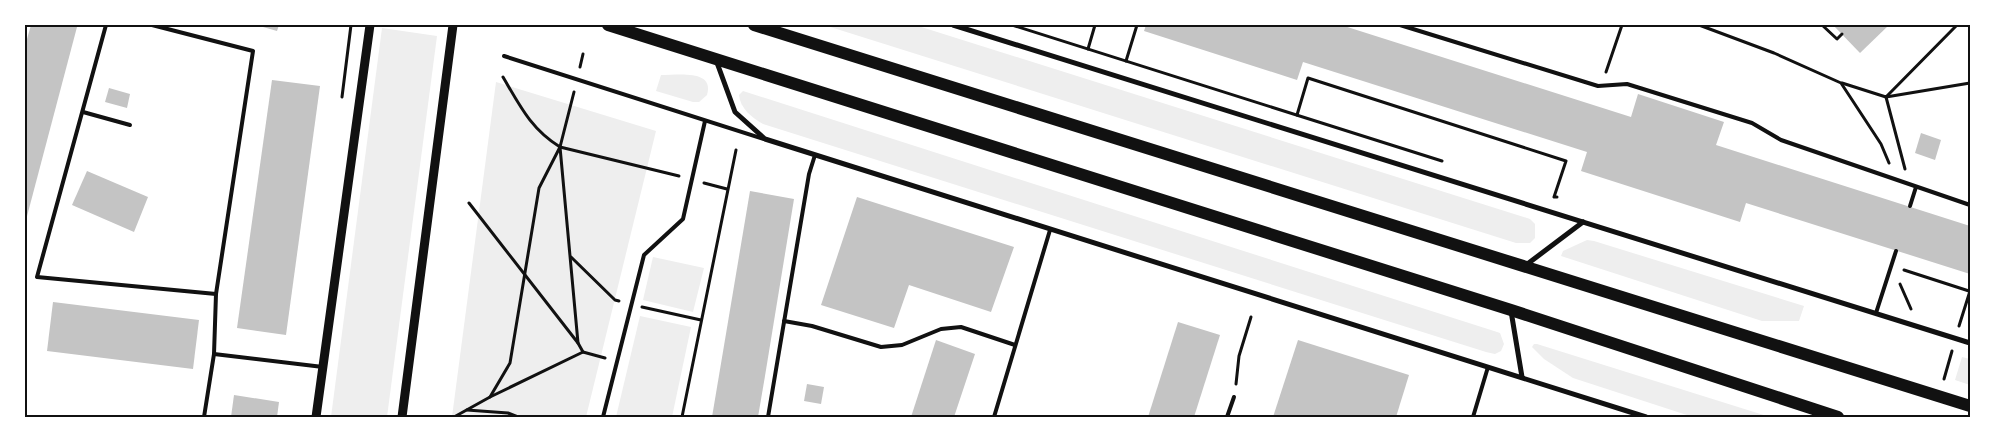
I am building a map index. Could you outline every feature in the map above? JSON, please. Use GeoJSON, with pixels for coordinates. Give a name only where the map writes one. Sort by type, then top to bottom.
{"type":"FeatureCollection","features":[{"type":"Feature","properties":{"kind":"main road"},"geometry":{"type":"LineString","coordinates":[[608,25],[1511,310],[1838,417]]}},
{"type":"Feature","properties":{"kind":"main road"},"geometry":{"type":"LineString","coordinates":[[754,25],[1970,406]]}},
{"type":"Feature","properties":{"kind":"street"},"geometry":{"type":"LineString","coordinates":[[316,417],[370,25]]}},
{"type":"Feature","properties":{"kind":"street"},"geometry":{"type":"LineString","coordinates":[[402,417],[453,25]]}},
{"type":"Feature","properties":{"kind":"street"},"geometry":{"type":"LineString","coordinates":[[953,25],[1970,343]]}},
{"type":"Feature","properties":{"kind":"street"},"geometry":{"type":"LineString","coordinates":[[715,58],[735,112],[765,139],[1646,417]]}},
{"type":"Feature","properties":{"kind":"street"},"geometry":{"type":"LineString","coordinates":[[1524,267],[1583,222]]}},
{"type":"Feature","properties":{"kind":"street"},"geometry":{"type":"LineString","coordinates":[[1511,310],[1522,377]]}},
{"type":"Feature","properties":{"kind":"lane"},"geometry":{"type":"LineString","coordinates":[[106,25],[37,277],[216,294]]}},
{"type":"Feature","properties":{"kind":"lane"},"geometry":{"type":"LineString","coordinates":[[152,25],[252,51],[216,294],[214,354],[204,417]]}},
{"type":"Feature","properties":{"kind":"lane"},"geometry":{"type":"LineString","coordinates":[[1400,25],[1602,85],[1627,84],[1752,123],[1780,140],[1970,205]]}},
{"type":"Feature","properties":{"kind":"lane"},"geometry":{"type":"LineString","coordinates":[[504,56],[765,139]]}},
{"type":"Feature","properties":{"kind":"lane"},"geometry":{"type":"LineString","coordinates":[[83,112],[130,125]]}},
{"type":"Feature","properties":{"kind":"lane"},"geometry":{"type":"LineString","coordinates":[[603,417],[644,255],[683,219],[705,120]]}},
{"type":"Feature","properties":{"kind":"lane"},"geometry":{"type":"LineString","coordinates":[[768,417],[814,155]]}},
{"type":"Feature","properties":{"kind":"lane"},"geometry":{"type":"LineString","coordinates":[[1910,206],[1916,187]]}},
{"type":"Feature","properties":{"kind":"lane"},"geometry":{"type":"LineString","coordinates":[[994,417],[1050,230]]}},
{"type":"Feature","properties":{"kind":"lane"},"geometry":{"type":"LineString","coordinates":[[1876,313],[1896,251]]}},
{"type":"Feature","properties":{"kind":"lane"},"geometry":{"type":"LineString","coordinates":[[784,321],[812,326],[882,347],[902,345],[941,329],[961,328],[1015,345]]}},
{"type":"Feature","properties":{"kind":"lane"},"geometry":{"type":"LineString","coordinates":[[214,354],[323,367]]}},
{"type":"Feature","properties":{"kind":"lane"},"geometry":{"type":"LineString","coordinates":[[1473,417],[1488,366]]}},
{"type":"Feature","properties":{"kind":"lane"},"geometry":{"type":"LineString","coordinates":[[1227,417],[1234,397]]}},
{"type":"Feature","properties":{"kind":"path"},"geometry":{"type":"LineString","coordinates":[[1012,25],[1444,162]]}},
{"type":"Feature","properties":{"kind":"path"},"geometry":{"type":"LineString","coordinates":[[1088,49],[1095,25]]}},
{"type":"Feature","properties":{"kind":"path"},"geometry":{"type":"LineString","coordinates":[[1126,61],[1137,25]]}},
{"type":"Feature","properties":{"kind":"path"},"geometry":{"type":"LineString","coordinates":[[1602,85],[1622,25]]}},
{"type":"Feature","properties":{"kind":"path"},"geometry":{"type":"LineString","coordinates":[[1700,25],[1774,53],[1841,83],[1886,97],[1970,83]]}},
{"type":"Feature","properties":{"kind":"path"},"geometry":{"type":"LineString","coordinates":[[1822,25],[1837,39],[1842,34]]}},
{"type":"Feature","properties":{"kind":"path"},"geometry":{"type":"LineString","coordinates":[[1886,97],[1957,25]]}},
{"type":"Feature","properties":{"kind":"path"},"geometry":{"type":"LineString","coordinates":[[490,397],[510,364],[540,188],[560,147],[583,54]]}},
{"type":"Feature","properties":{"kind":"path"},"geometry":{"type":"LineString","coordinates":[[503,77],[525,113],[542,135],[560,147],[728,189]]}},
{"type":"Feature","properties":{"kind":"path"},"geometry":{"type":"LineString","coordinates":[[1297,115],[1308,78],[1566,161],[1554,197]]}},
{"type":"Feature","properties":{"kind":"path"},"geometry":{"type":"LineString","coordinates":[[1841,83],[1881,144],[1896,180]]}},
{"type":"Feature","properties":{"kind":"path"},"geometry":{"type":"LineString","coordinates":[[1886,97],[1908,184]]}},
{"type":"Feature","properties":{"kind":"path"},"geometry":{"type":"LineString","coordinates":[[560,147],[578,342]]}},
{"type":"Feature","properties":{"kind":"path"},"geometry":{"type":"LineString","coordinates":[[682,417],[736,150]]}},
{"type":"Feature","properties":{"kind":"path"},"geometry":{"type":"LineString","coordinates":[[1545,194],[1564,200]]}},
{"type":"Feature","properties":{"kind":"path"},"geometry":{"type":"LineString","coordinates":[[469,203],[525,273],[584,352]]}},
{"type":"Feature","properties":{"kind":"path"},"geometry":{"type":"LineString","coordinates":[[1891,266],[1970,291]]}},
{"type":"Feature","properties":{"kind":"path"},"geometry":{"type":"LineString","coordinates":[[1891,266],[1910,309]]}},
{"type":"Feature","properties":{"kind":"path"},"geometry":{"type":"LineString","coordinates":[[1880,300],[1919,312]]}},
{"type":"Feature","properties":{"kind":"path"},"geometry":{"type":"LineString","coordinates":[[1234,397],[1239,356],[1251,317]]}},
{"type":"Feature","properties":{"kind":"path"},"geometry":{"type":"LineString","coordinates":[[1952,322],[1960,324]]}},
{"type":"Feature","properties":{"kind":"path"},"geometry":{"type":"LineString","coordinates":[[454,417],[490,397],[584,352],[618,361]]}},
{"type":"Feature","properties":{"kind":"path"},"geometry":{"type":"LineString","coordinates":[[466,410],[508,413],[518,417]]}},
{"type":"Feature","properties":{"kind":"shaded area"},"geometry":{"type":"Polygon","coordinates":[[[824,25],[915,25],[1530,219],[1535,224],[1535,238],[1530,243],[1516,243],[824,25]]]}},
{"type":"Feature","properties":{"kind":"shaded area"},"geometry":{"type":"Polygon","coordinates":[[[382,28],[437,36],[387,417],[331,417],[382,28]]]}},
{"type":"Feature","properties":{"kind":"shaded area"},"geometry":{"type":"Polygon","coordinates":[[[685,74],[700,77],[706,81],[708,87],[707,95],[699,102],[693,102],[656,91],[661,75],[685,74]]]}},
{"type":"Feature","properties":{"kind":"shaded area"},"geometry":{"type":"Polygon","coordinates":[[[496,82],[656,131],[586,417],[452,417],[496,82]]]}},
{"type":"Feature","properties":{"kind":"shaded area"},"geometry":{"type":"Polygon","coordinates":[[[743,91],[1494,331],[1500,333],[1504,344],[1501,351],[1495,354],[1486,352],[763,124],[751,116],[744,108],[739,95],[743,91]]]}},
{"type":"Feature","properties":{"kind":"shaded area"},"geometry":{"type":"Polygon","coordinates":[[[1587,240],[1804,306],[1799,321],[1762,321],[1561,256],[1563,251],[1587,240]]]}},
{"type":"Feature","properties":{"kind":"shaded area"},"geometry":{"type":"Polygon","coordinates":[[[653,257],[704,268],[693,312],[643,300],[653,257]]]}},
{"type":"Feature","properties":{"kind":"shaded area"},"geometry":{"type":"Polygon","coordinates":[[[640,316],[691,327],[672,417],[616,417],[640,316]]]}},
{"type":"Feature","properties":{"kind":"shaded area"},"geometry":{"type":"Polygon","coordinates":[[[1534,344],[1770,417],[1693,417],[1573,378],[1544,359],[1532,347],[1534,344]]]}},
{"type":"Feature","properties":{"kind":"shaded area"},"geometry":{"type":"Polygon","coordinates":[[[1962,357],[1970,359],[1970,385],[1955,380],[1962,357]]]}},
{"type":"Feature","properties":{"kind":"building"},"geometry":{"type":"Polygon","coordinates":[[[31,25],[77,27],[26,220],[25,46],[31,25]]]}},
{"type":"Feature","properties":{"kind":"building"},"geometry":{"type":"Polygon","coordinates":[[[256,25],[279,25],[277,31],[256,25]]]}},
{"type":"Feature","properties":{"kind":"building"},"geometry":{"type":"Polygon","coordinates":[[[1146,25],[1341,25],[1631,117],[1638,94],[1724,122],[1716,145],[1970,226],[1970,274],[1746,203],[1740,222],[1581,171],[1587,152],[1303,62],[1297,80],[1144,31],[1146,25]]]}},
{"type":"Feature","properties":{"kind":"building"},"geometry":{"type":"Polygon","coordinates":[[[1833,25],[1889,25],[1860,53],[1833,25]]]}},
{"type":"Feature","properties":{"kind":"building"},"geometry":{"type":"Polygon","coordinates":[[[272,80],[320,86],[286,335],[237,328],[272,80]]]}},
{"type":"Feature","properties":{"kind":"building"},"geometry":{"type":"Polygon","coordinates":[[[109,88],[130,94],[127,108],[105,102],[109,88]]]}},
{"type":"Feature","properties":{"kind":"building"},"geometry":{"type":"Polygon","coordinates":[[[1921,133],[1941,140],[1935,160],[1915,153],[1921,133]]]}},
{"type":"Feature","properties":{"kind":"building"},"geometry":{"type":"Polygon","coordinates":[[[87,171],[148,197],[134,232],[72,205],[87,171]]]}},
{"type":"Feature","properties":{"kind":"building"},"geometry":{"type":"Polygon","coordinates":[[[750,191],[794,199],[765,376],[758,417],[712,417],[750,191]]]}},
{"type":"Feature","properties":{"kind":"building"},"geometry":{"type":"Polygon","coordinates":[[[857,197],[1014,247],[991,312],[909,285],[894,328],[821,305],[857,197]]]}},
{"type":"Feature","properties":{"kind":"building"},"geometry":{"type":"Polygon","coordinates":[[[53,302],[199,320],[193,369],[47,351],[53,302]]]}},
{"type":"Feature","properties":{"kind":"building"},"geometry":{"type":"Polygon","coordinates":[[[1178,322],[1220,335],[1194,417],[1148,417],[1178,322]]]}},
{"type":"Feature","properties":{"kind":"building"},"geometry":{"type":"Polygon","coordinates":[[[936,340],[975,354],[954,417],[911,417],[936,340]]]}},
{"type":"Feature","properties":{"kind":"building"},"geometry":{"type":"Polygon","coordinates":[[[1298,340],[1409,375],[1396,417],[1273,417],[1298,340]]]}},
{"type":"Feature","properties":{"kind":"building"},"geometry":{"type":"Polygon","coordinates":[[[807,384],[824,387],[821,404],[804,401],[807,384]]]}},
{"type":"Feature","properties":{"kind":"building"},"geometry":{"type":"Polygon","coordinates":[[[234,395],[279,402],[277,417],[231,417],[234,395]]]}}]}
